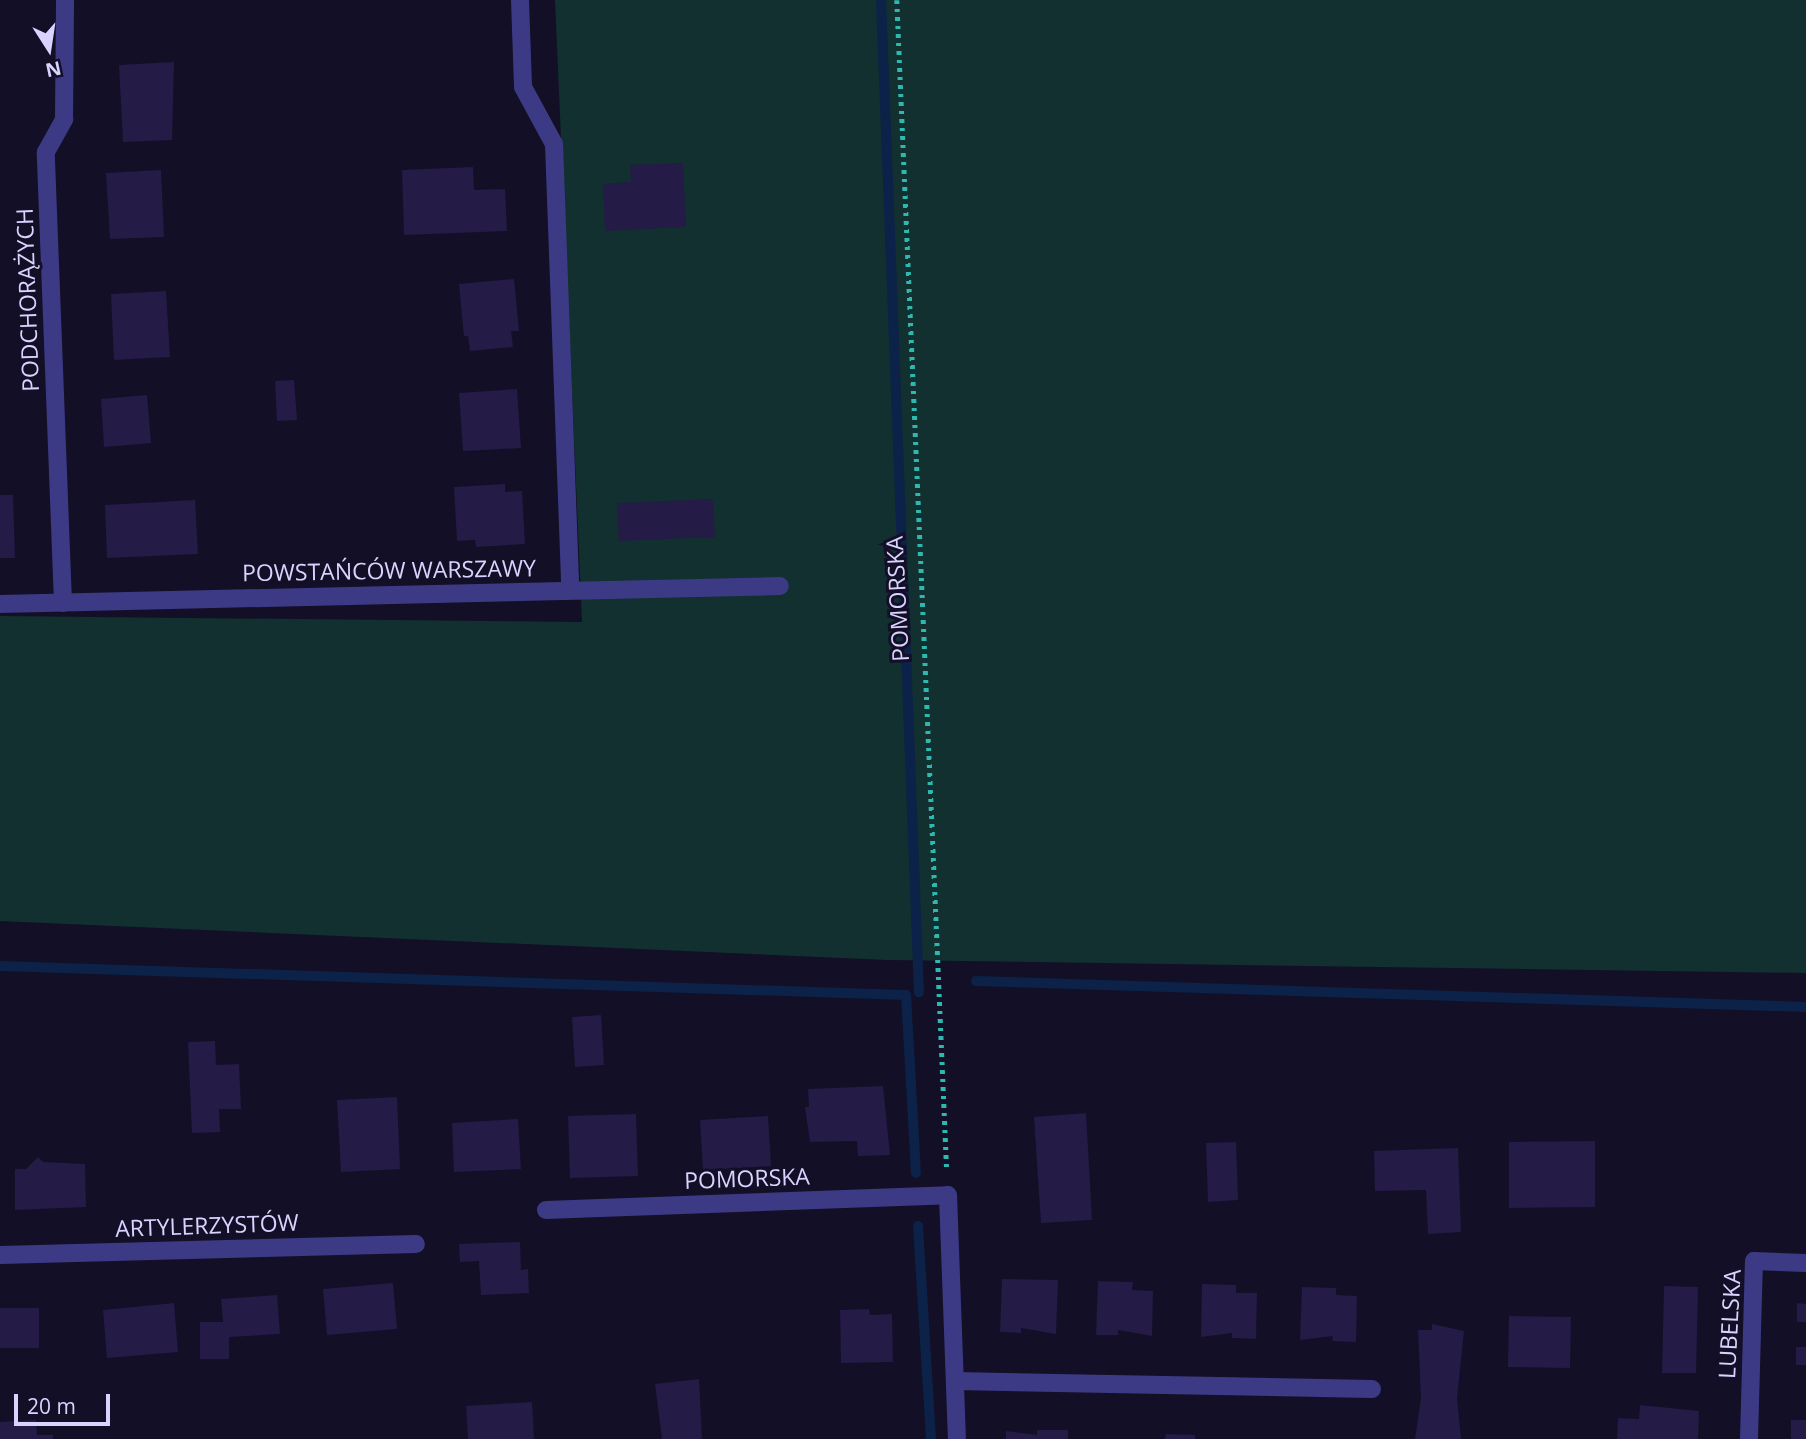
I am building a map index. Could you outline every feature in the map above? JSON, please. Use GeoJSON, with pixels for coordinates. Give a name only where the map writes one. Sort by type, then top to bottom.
{"type":"FeatureCollection","features":[{"type":"Feature","properties":{"kind":"street","name":"PODCHORĄŻYCH"},"geometry":{"type":"LineString","coordinates":[[63,603],[46,152],[64,119],[65,0]]}},
{"type":"Feature","properties":{"kind":"street"},"geometry":{"type":"LineString","coordinates":[[520,0],[523,88],[554,144],[570,590]]}},
{"type":"Feature","properties":{"kind":"street","name":"POWSTAŃCÓW WARSZAWY"},"geometry":{"type":"LineString","coordinates":[[0,604],[780,586]]}},
{"type":"Feature","properties":{"kind":"street"},"geometry":{"type":"LineString","coordinates":[[948,1195],[957,1439]]}},
{"type":"Feature","properties":{"kind":"street","name":"POMORSKA"},"geometry":{"type":"LineString","coordinates":[[546,1210],[948,1195]]}},
{"type":"Feature","properties":{"kind":"street","name":"ARTYLERZYSTÓW"},"geometry":{"type":"LineString","coordinates":[[0,1255],[416,1244]]}},
{"type":"Feature","properties":{"kind":"street","name":"LUBELSKA"},"geometry":{"type":"LineString","coordinates":[[1749,1439],[1754,1261],[1806,1263]]}},
{"type":"Feature","properties":{"kind":"street"},"geometry":{"type":"LineString","coordinates":[[955,1381],[1372,1389]]}},
{"type":"Feature","properties":{"kind":"path","name":"POMORSKA"},"geometry":{"type":"LineString","coordinates":[[897,0],[948,1195]]}},
{"type":"Feature","properties":{"kind":"green space"},"geometry":{"type":"Polygon","coordinates":[[[555,0],[1806,0],[1806,973],[887,960],[0,921],[0,616],[582,622],[555,0]]]}},
{"type":"Feature","properties":{"kind":"building"},"geometry":{"type":"Polygon","coordinates":[[[174,62],[172,140],[123,142],[119,65],[174,62]]]}},
{"type":"Feature","properties":{"kind":"building"},"geometry":{"type":"Polygon","coordinates":[[[683,163],[686,227],[605,231],[603,184],[631,182],[630,165],[683,163]]]}},
{"type":"Feature","properties":{"kind":"building"},"geometry":{"type":"Polygon","coordinates":[[[473,167],[474,190],[505,189],[507,231],[404,235],[402,170],[473,167]]]}},
{"type":"Feature","properties":{"kind":"building"},"geometry":{"type":"Polygon","coordinates":[[[161,170],[164,237],[110,239],[106,173],[161,170]]]}},
{"type":"Feature","properties":{"kind":"building"},"geometry":{"type":"Polygon","coordinates":[[[514,279],[519,331],[511,331],[513,347],[470,351],[468,336],[464,336],[459,284],[514,279]]]}},
{"type":"Feature","properties":{"kind":"building"},"geometry":{"type":"Polygon","coordinates":[[[166,291],[170,357],[114,360],[111,294],[166,291]]]}},
{"type":"Feature","properties":{"kind":"building"},"geometry":{"type":"Polygon","coordinates":[[[294,380],[297,420],[277,421],[275,381],[294,380]]]}},
{"type":"Feature","properties":{"kind":"building"},"geometry":{"type":"Polygon","coordinates":[[[517,389],[521,448],[463,451],[459,393],[517,389]]]}},
{"type":"Feature","properties":{"kind":"building"},"geometry":{"type":"Polygon","coordinates":[[[147,395],[151,443],[104,447],[101,399],[147,395]]]}},
{"type":"Feature","properties":{"kind":"building"},"geometry":{"type":"Polygon","coordinates":[[[505,484],[505,492],[522,491],[525,544],[476,547],[475,540],[457,541],[454,487],[505,484]]]}},
{"type":"Feature","properties":{"kind":"building"},"geometry":{"type":"Polygon","coordinates":[[[0,495],[13,495],[15,558],[0,558],[0,495]]]}},
{"type":"Feature","properties":{"kind":"building"},"geometry":{"type":"Polygon","coordinates":[[[713,499],[715,537],[619,541],[617,503],[713,499]]]}},
{"type":"Feature","properties":{"kind":"building"},"geometry":{"type":"Polygon","coordinates":[[[195,500],[198,554],[107,558],[105,505],[195,500]]]}},
{"type":"Feature","properties":{"kind":"building"},"geometry":{"type":"Polygon","coordinates":[[[601,1015],[604,1065],[575,1067],[572,1017],[601,1015]]]}},
{"type":"Feature","properties":{"kind":"building"},"geometry":{"type":"Polygon","coordinates":[[[215,1041],[216,1065],[239,1064],[241,1109],[219,1109],[220,1132],[192,1133],[188,1042],[215,1041]]]}},
{"type":"Feature","properties":{"kind":"building"},"geometry":{"type":"Polygon","coordinates":[[[883,1086],[890,1155],[858,1156],[857,1141],[810,1142],[805,1107],[809,1107],[808,1089],[883,1086]]]}},
{"type":"Feature","properties":{"kind":"building"},"geometry":{"type":"Polygon","coordinates":[[[397,1097],[400,1169],[341,1172],[337,1100],[397,1097]]]}},
{"type":"Feature","properties":{"kind":"building"},"geometry":{"type":"Polygon","coordinates":[[[1086,1113],[1092,1220],[1041,1223],[1034,1117],[1086,1113]]]}},
{"type":"Feature","properties":{"kind":"building"},"geometry":{"type":"Polygon","coordinates":[[[636,1114],[638,1176],[570,1178],[568,1116],[636,1114]]]}},
{"type":"Feature","properties":{"kind":"building"},"geometry":{"type":"Polygon","coordinates":[[[768,1116],[771,1166],[703,1170],[700,1120],[768,1116]]]}},
{"type":"Feature","properties":{"kind":"building"},"geometry":{"type":"Polygon","coordinates":[[[518,1119],[521,1169],[454,1172],[452,1123],[518,1119]]]}},
{"type":"Feature","properties":{"kind":"building"},"geometry":{"type":"Polygon","coordinates":[[[1595,1141],[1595,1207],[1509,1208],[1509,1142],[1595,1141]]]}},
{"type":"Feature","properties":{"kind":"building"},"geometry":{"type":"Polygon","coordinates":[[[1236,1142],[1238,1200],[1208,1202],[1206,1143],[1236,1142]]]}},
{"type":"Feature","properties":{"kind":"building"},"geometry":{"type":"Polygon","coordinates":[[[1458,1148],[1461,1232],[1428,1234],[1426,1190],[1375,1191],[1374,1151],[1458,1148]]]}},
{"type":"Feature","properties":{"kind":"building"},"geometry":{"type":"Polygon","coordinates":[[[38,1157],[43,1162],[85,1164],[86,1207],[15,1210],[15,1169],[26,1169],[38,1157]]]}},
{"type":"Feature","properties":{"kind":"building"},"geometry":{"type":"Polygon","coordinates":[[[520,1242],[521,1270],[528,1269],[529,1293],[481,1295],[479,1261],[460,1262],[459,1244],[520,1242]]]}},
{"type":"Feature","properties":{"kind":"building"},"geometry":{"type":"Polygon","coordinates":[[[1002,1279],[1058,1280],[1056,1334],[1021,1328],[1021,1333],[1000,1332],[1002,1279]]]}},
{"type":"Feature","properties":{"kind":"building"},"geometry":{"type":"Polygon","coordinates":[[[1098,1281],[1133,1282],[1132,1290],[1153,1291],[1152,1336],[1118,1330],[1118,1335],[1096,1335],[1098,1281]]]}},
{"type":"Feature","properties":{"kind":"building"},"geometry":{"type":"Polygon","coordinates":[[[393,1283],[397,1329],[327,1335],[323,1289],[393,1283]]]}},
{"type":"Feature","properties":{"kind":"building"},"geometry":{"type":"Polygon","coordinates":[[[1202,1284],[1236,1285],[1236,1293],[1257,1293],[1256,1339],[1232,1338],[1232,1333],[1201,1337],[1202,1284]]]}},
{"type":"Feature","properties":{"kind":"building"},"geometry":{"type":"Polygon","coordinates":[[[1664,1286],[1698,1287],[1696,1373],[1662,1373],[1664,1286]]]}},
{"type":"Feature","properties":{"kind":"building"},"geometry":{"type":"Polygon","coordinates":[[[1302,1287],[1336,1288],[1336,1295],[1357,1296],[1356,1342],[1332,1341],[1333,1336],[1300,1340],[1302,1287]]]}},
{"type":"Feature","properties":{"kind":"building"},"geometry":{"type":"Polygon","coordinates":[[[277,1295],[280,1334],[229,1337],[229,1359],[200,1359],[200,1322],[223,1322],[221,1299],[277,1295]]]}},
{"type":"Feature","properties":{"kind":"building"},"geometry":{"type":"Polygon","coordinates":[[[174,1303],[178,1352],[107,1358],[103,1310],[174,1303]]]}},
{"type":"Feature","properties":{"kind":"building"},"geometry":{"type":"Polygon","coordinates":[[[1797,1303],[1806,1304],[1806,1322],[1797,1322],[1797,1303]]]}},
{"type":"Feature","properties":{"kind":"building"},"geometry":{"type":"Polygon","coordinates":[[[0,1308],[39,1308],[39,1348],[0,1348],[0,1308]]]}},
{"type":"Feature","properties":{"kind":"building"},"geometry":{"type":"Polygon","coordinates":[[[869,1309],[870,1315],[892,1314],[893,1362],[841,1363],[840,1310],[869,1309]]]}},
{"type":"Feature","properties":{"kind":"building"},"geometry":{"type":"Polygon","coordinates":[[[1509,1316],[1571,1317],[1570,1368],[1508,1367],[1509,1316]]]}},
{"type":"Feature","properties":{"kind":"building"},"geometry":{"type":"Polygon","coordinates":[[[1432,1324],[1464,1331],[1457,1398],[1461,1439],[1415,1439],[1421,1398],[1418,1330],[1432,1330],[1432,1324]]]}},
{"type":"Feature","properties":{"kind":"building"},"geometry":{"type":"Polygon","coordinates":[[[1796,1347],[1806,1347],[1806,1365],[1796,1365],[1796,1347]]]}},
{"type":"Feature","properties":{"kind":"building"},"geometry":{"type":"Polygon","coordinates":[[[699,1379],[702,1439],[662,1439],[655,1384],[699,1379]]]}},
{"type":"Feature","properties":{"kind":"building"},"geometry":{"type":"Polygon","coordinates":[[[532,1402],[534,1439],[468,1439],[466,1406],[532,1402]]]}},
{"type":"Feature","properties":{"kind":"building"},"geometry":{"type":"Polygon","coordinates":[[[1640,1405],[1699,1411],[1698,1439],[1617,1439],[1618,1418],[1639,1419],[1640,1405]]]}},
{"type":"Feature","properties":{"kind":"building"},"geometry":{"type":"Polygon","coordinates":[[[36,1420],[37,1435],[53,1435],[53,1439],[0,1439],[0,1422],[36,1420]]]}},
{"type":"Feature","properties":{"kind":"building"},"geometry":{"type":"Polygon","coordinates":[[[1791,1420],[1806,1420],[1806,1439],[1791,1439],[1791,1420]]]}},
{"type":"Feature","properties":{"kind":"building"},"geometry":{"type":"Polygon","coordinates":[[[1037,1430],[1068,1430],[1068,1439],[1006,1439],[1006,1431],[1037,1435],[1037,1430]]]}},
{"type":"Feature","properties":{"kind":"building"},"geometry":{"type":"Polygon","coordinates":[[[1166,1434],[1195,1435],[1195,1439],[1165,1439],[1166,1434]]]}},
{"type":"Feature","properties":{"kind":"waterway"},"geometry":{"type":"LineString","coordinates":[[881,0],[919,992]]}},
{"type":"Feature","properties":{"kind":"waterway"},"geometry":{"type":"LineString","coordinates":[[0,966],[906,995],[916,1173]]}},
{"type":"Feature","properties":{"kind":"waterway"},"geometry":{"type":"LineString","coordinates":[[976,981],[1806,1007]]}},
{"type":"Feature","properties":{"kind":"waterway"},"geometry":{"type":"LineString","coordinates":[[918,1226],[931,1439]]}}]}
